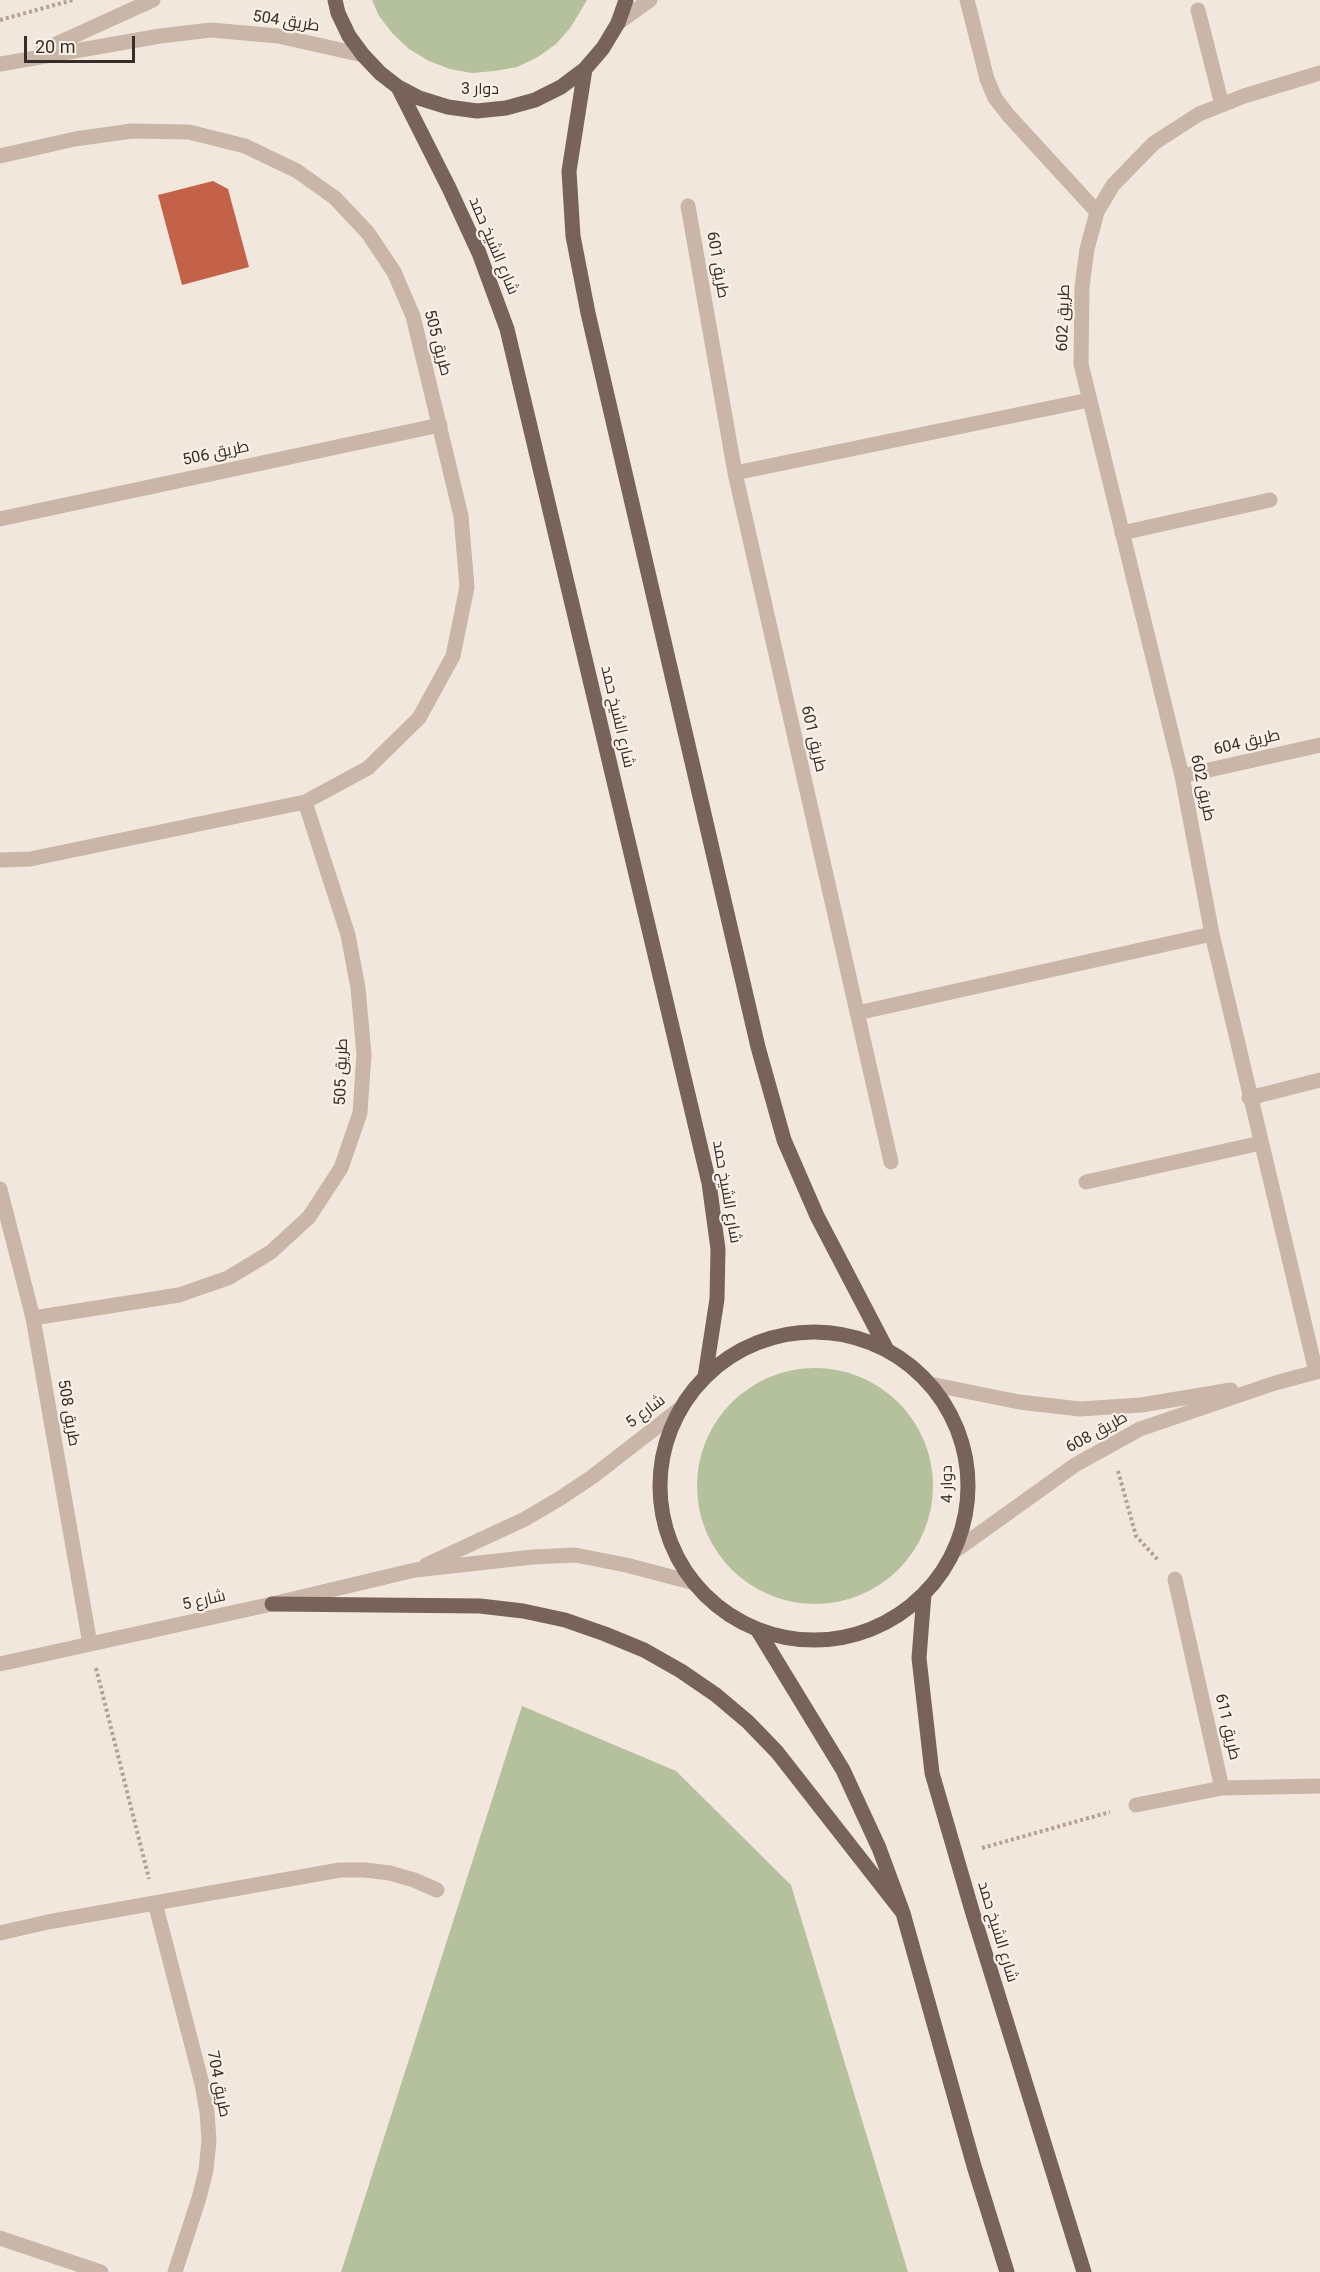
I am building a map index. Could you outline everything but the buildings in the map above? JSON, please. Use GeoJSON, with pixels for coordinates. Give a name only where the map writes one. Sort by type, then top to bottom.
{"type":"FeatureCollection","features":[{"type":"Feature","properties":{"kind":"main road","name":"دوار 3"},"geometry":{"type":"LineString","coordinates":[[334,0],[349,36],[363,56],[398,87],[419,98],[448,107],[477,111],[506,108],[535,100],[561,87],[585,69],[603,48],[618,23],[626,0]]}},
{"type":"Feature","properties":{"kind":"main road"},"geometry":{"type":"LineString","coordinates":[[585,69],[569,171],[573,236],[588,313],[758,1047],[784,1140],[817,1216],[886,1350]]}},
{"type":"Feature","properties":{"kind":"main road","name":"شارع الشيخ حمد"},"geometry":{"type":"LineString","coordinates":[[398,87],[479,253],[507,329],[708,1183],[718,1249],[717,1299],[705,1377]]}},
{"type":"Feature","properties":{"kind":"main road","name":"دوار 4"},"geometry":{"type":"LineString","coordinates":[[833,1333],[861,1339],[886,1350],[910,1365],[930,1384],[953,1419],[965,1450],[968,1500],[964,1526],[955,1551],[941,1574],[924,1594],[901,1613],[874,1628],[846,1636],[806,1639],[786,1637],[757,1629],[717,1605],[695,1583],[683,1567],[670,1542],[663,1516],[660,1488],[662,1461],[669,1434],[681,1408],[705,1377],[727,1359],[752,1345],[778,1337],[833,1333]]}},
{"type":"Feature","properties":{"kind":"main road","name":"شارع الشيخ حمد"},"geometry":{"type":"LineString","coordinates":[[924,1594],[919,1658],[931,1761],[955,1855],[1084,2272]]}},
{"type":"Feature","properties":{"kind":"main road"},"geometry":{"type":"LineString","coordinates":[[272,1604],[480,1606],[523,1611],[565,1620],[644,1650],[681,1671],[716,1695],[748,1722],[777,1752],[903,1912]]}},
{"type":"Feature","properties":{"kind":"main road"},"geometry":{"type":"LineString","coordinates":[[757,1629],[843,1770],[879,1848],[903,1912],[974,2166],[1007,2272]]}},
{"type":"Feature","properties":{"kind":"street","name":"طريق 504"},"geometry":{"type":"LineString","coordinates":[[24,58],[153,0]]}},
{"type":"Feature","properties":{"kind":"street"},"geometry":{"type":"LineString","coordinates":[[618,23],[650,0]]}},
{"type":"Feature","properties":{"kind":"street"},"geometry":{"type":"LineString","coordinates":[[967,0],[987,79],[995,98],[1097,212]]}},
{"type":"Feature","properties":{"kind":"street"},"geometry":{"type":"LineString","coordinates":[[1198,10],[1222,105]]}},
{"type":"Feature","properties":{"kind":"street","name":"طريق 504"},"geometry":{"type":"LineString","coordinates":[[0,63],[159,36],[211,30],[278,36],[363,56]]}},
{"type":"Feature","properties":{"kind":"street","name":"طريق 602"},"geometry":{"type":"LineString","coordinates":[[1318,1371],[1249,1098],[1212,934],[1182,776],[1081,364],[1082,287],[1087,249],[1097,212],[1113,185],[1154,143],[1199,114],[1244,96],[1320,74]]}},
{"type":"Feature","properties":{"kind":"street","name":"طريق 505"},"geometry":{"type":"LineString","coordinates":[[0,156],[75,139],[132,131],[189,132],[245,146],[297,171],[335,198],[368,232],[394,272],[413,316],[461,516],[467,586],[453,656],[419,718],[369,768],[305,801],[30,859],[0,860]]}},
{"type":"Feature","properties":{"kind":"street","name":"طريق 601"},"geometry":{"type":"LineString","coordinates":[[688,206],[735,473],[891,1162]]}},
{"type":"Feature","properties":{"kind":"street"},"geometry":{"type":"LineString","coordinates":[[735,473],[1089,400]]}},
{"type":"Feature","properties":{"kind":"street","name":"طريق 506"},"geometry":{"type":"LineString","coordinates":[[0,519],[440,425]]}},
{"type":"Feature","properties":{"kind":"street"},"geometry":{"type":"LineString","coordinates":[[1122,533],[1270,500]]}},
{"type":"Feature","properties":{"kind":"street","name":"طريق 604"},"geometry":{"type":"LineString","coordinates":[[1182,776],[1320,745]]}},
{"type":"Feature","properties":{"kind":"street","name":"طريق 505"},"geometry":{"type":"LineString","coordinates":[[33,1318],[179,1295],[228,1278],[271,1252],[309,1217],[341,1168],[360,1113],[363,1054],[358,988],[348,935],[305,801]]}},
{"type":"Feature","properties":{"kind":"street"},"geometry":{"type":"LineString","coordinates":[[857,1013],[1212,934]]}},
{"type":"Feature","properties":{"kind":"street"},"geometry":{"type":"LineString","coordinates":[[1249,1098],[1320,1080]]}},
{"type":"Feature","properties":{"kind":"street"},"geometry":{"type":"LineString","coordinates":[[1086,1182],[1261,1143]]}},
{"type":"Feature","properties":{"kind":"street","name":"طريق 508"},"geometry":{"type":"LineString","coordinates":[[0,1189],[33,1318],[90,1644]]}},
{"type":"Feature","properties":{"kind":"street","name":"طريق 608"},"geometry":{"type":"LineString","coordinates":[[955,1551],[1074,1466],[1140,1429],[1275,1383],[1318,1371]]}},
{"type":"Feature","properties":{"kind":"street","name":"طريق 608"},"geometry":{"type":"LineString","coordinates":[[930,1384],[1019,1402],[1080,1409],[1141,1405],[1275,1383]]}},
{"type":"Feature","properties":{"kind":"street","name":"شارع 5"},"geometry":{"type":"LineString","coordinates":[[415,1570],[525,1519],[559,1499],[592,1477],[681,1408]]}},
{"type":"Feature","properties":{"kind":"street","name":"شارع 5"},"geometry":{"type":"LineString","coordinates":[[0,1664],[415,1570],[533,1557],[575,1556],[626,1565],[695,1583]]}},
{"type":"Feature","properties":{"kind":"street","name":"طريق 611"},"geometry":{"type":"LineString","coordinates":[[1175,1579],[1222,1788]]}},
{"type":"Feature","properties":{"kind":"street"},"geometry":{"type":"LineString","coordinates":[[1136,1805],[1222,1788],[1320,1786]]}},
{"type":"Feature","properties":{"kind":"street"},"geometry":{"type":"LineString","coordinates":[[0,1933],[32,1925],[340,1870],[390,1873],[436,1890]]}},
{"type":"Feature","properties":{"kind":"street","name":"طريق 704"},"geometry":{"type":"LineString","coordinates":[[155,1903],[202,2084],[208,2131],[206,2170],[202,2189],[175,2272]]}},
{"type":"Feature","properties":{"kind":"street"},"geometry":{"type":"LineString","coordinates":[[0,2238],[101,2272]]}},
{"type":"Feature","properties":{"kind":"path"},"geometry":{"type":"LineString","coordinates":[[0,20],[73,0]]}},
{"type":"Feature","properties":{"kind":"path"},"geometry":{"type":"LineString","coordinates":[[1110,1445],[1136,1536],[1175,1579]]}},
{"type":"Feature","properties":{"kind":"path"},"geometry":{"type":"LineString","coordinates":[[90,1644],[155,1903]]}},
{"type":"Feature","properties":{"kind":"path"},"geometry":{"type":"LineString","coordinates":[[955,1855],[1136,1805]]}},
{"type":"Feature","properties":{"kind":"green space"},"geometry":{"type":"Polygon","coordinates":[[[372,0],[587,0],[571,27],[556,44],[538,57],[517,67],[472,73],[450,69],[429,61],[409,49],[379,16],[372,0]]]}},
{"type":"Feature","properties":{"kind":"green space"},"geometry":{"type":"Polygon","coordinates":[[[803,1368],[827,1368],[849,1373],[871,1382],[899,1402],[913,1420],[924,1441],[931,1463],[933,1486],[931,1509],[924,1531],[913,1552],[899,1570],[871,1590],[849,1599],[827,1604],[803,1604],[781,1599],[759,1590],[731,1570],[711,1542],[702,1520],[697,1498],[697,1474],[702,1452],[711,1430],[731,1402],[759,1382],[781,1373],[803,1368]]]}},
{"type":"Feature","properties":{"kind":"green space"},"geometry":{"type":"Polygon","coordinates":[[[522,1706],[676,1771],[791,1885],[908,2272],[341,2272],[522,1706]]]}}]}
